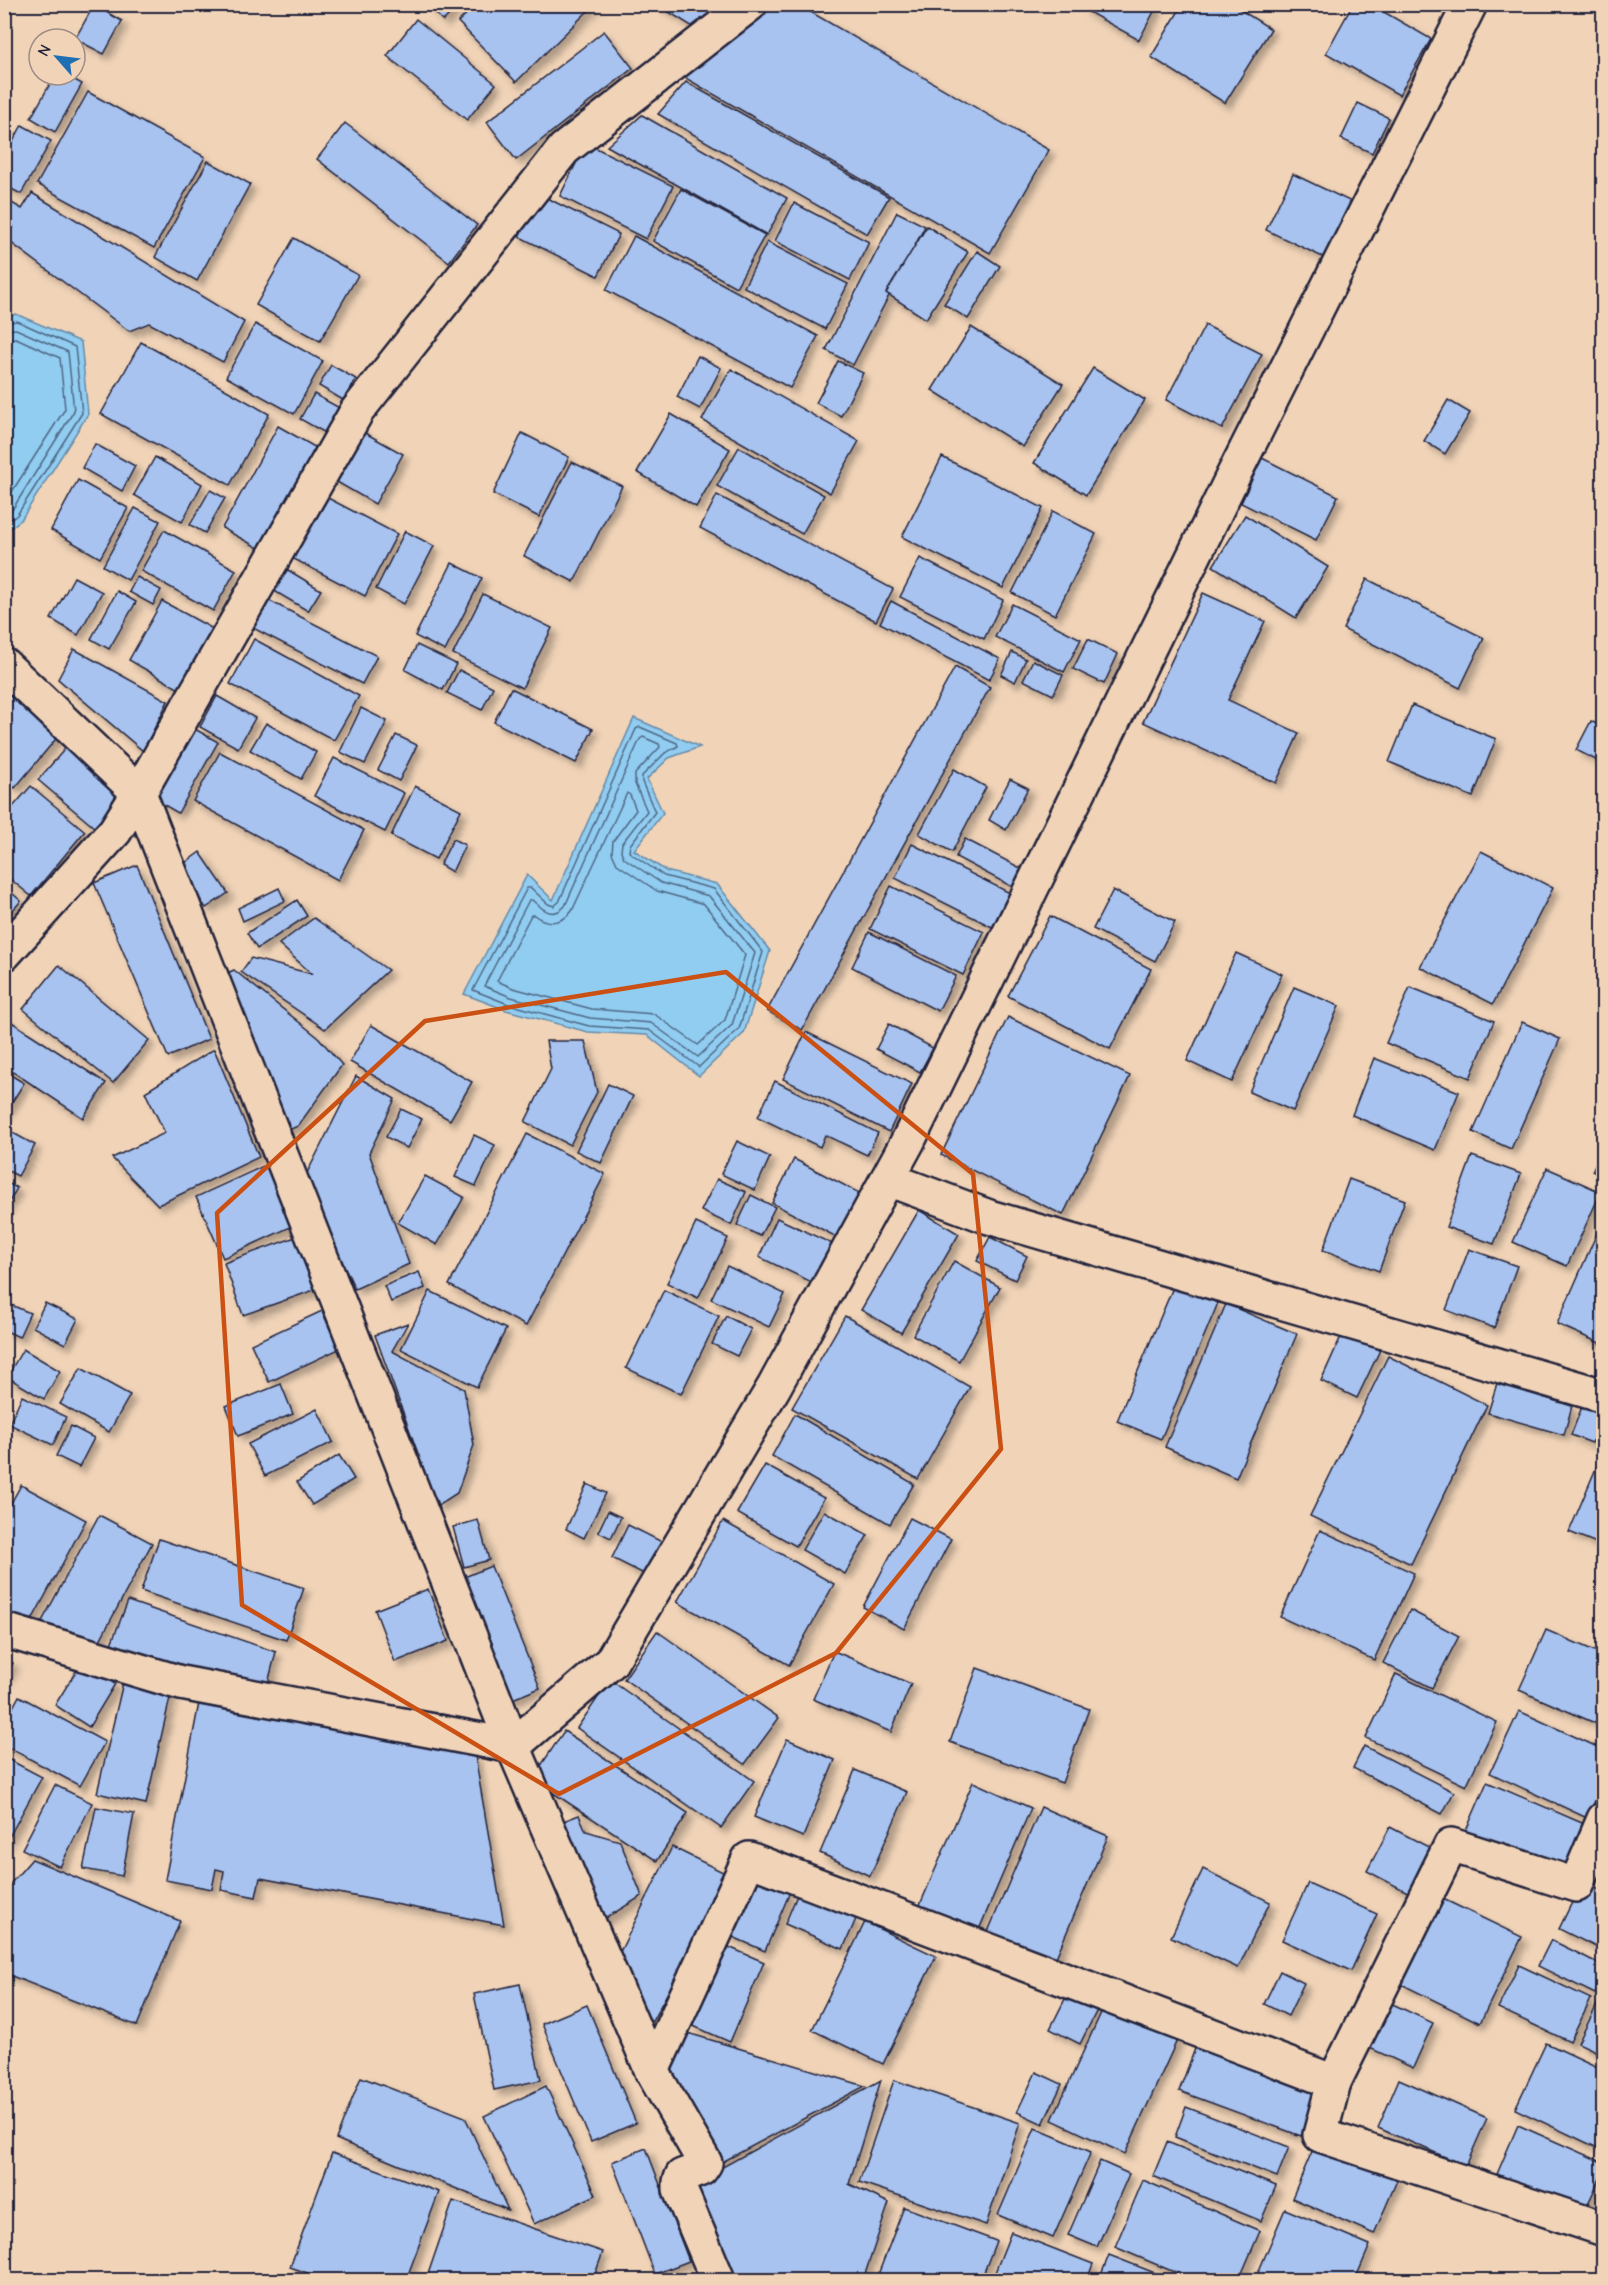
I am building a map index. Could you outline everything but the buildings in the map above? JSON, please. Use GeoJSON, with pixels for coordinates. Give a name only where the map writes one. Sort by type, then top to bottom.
{"type":"FeatureCollection","features":[{"type":"Feature","properties":{"kind":"street"},"geometry":{"type":"LineString","coordinates":[[4,954],[115,831],[139,793],[357,411],[564,149],[750,4]]}},
{"type":"Feature","properties":{"kind":"street"},"geometry":{"type":"LineString","coordinates":[[513,1746],[611,1662],[774,1387],[914,1131],[1232,478],[1470,4]]}},
{"type":"Feature","properties":{"kind":"street"},"geometry":{"type":"LineString","coordinates":[[4,665],[139,793],[513,1746],[652,2072],[705,2163],[701,2169],[682,2176],[680,2190],[718,2280]]}},
{"type":"Feature","properties":{"kind":"street"},"geometry":{"type":"LineString","coordinates":[[888,1179],[989,1217],[1604,1396]]}},
{"type":"Feature","properties":{"kind":"street"},"geometry":{"type":"LineString","coordinates":[[4,1630],[181,1683],[513,1746]]}},
{"type":"Feature","properties":{"kind":"street"},"geometry":{"type":"LineString","coordinates":[[1604,1819],[1576,1886],[1452,1845],[1334,2082],[1320,2134],[1604,2229]]}},
{"type":"Feature","properties":{"kind":"street"},"geometry":{"type":"LineString","coordinates":[[652,2072],[749,1859],[1334,2082]]}},
{"type":"Feature","properties":{"kind":"highlighted area"},"geometry":{"type":"Polygon","coordinates":[[[726,972],[973,1174],[1001,1449],[836,1653],[559,1794],[242,1605],[217,1213],[425,1021],[726,972]]]}},
{"type":"Feature","properties":{"kind":"water"},"geometry":{"type":"Polygon","coordinates":[[[16,314],[81,342],[88,414],[21,520],[5,532],[5,318],[16,314]]]}},
{"type":"Feature","properties":{"kind":"water"},"geometry":{"type":"Polygon","coordinates":[[[634,718],[700,747],[669,758],[647,779],[663,813],[634,850],[666,871],[717,884],[770,951],[744,1033],[699,1076],[647,1035],[588,1032],[506,1010],[464,994],[527,875],[553,900],[634,718]]]}}]}
